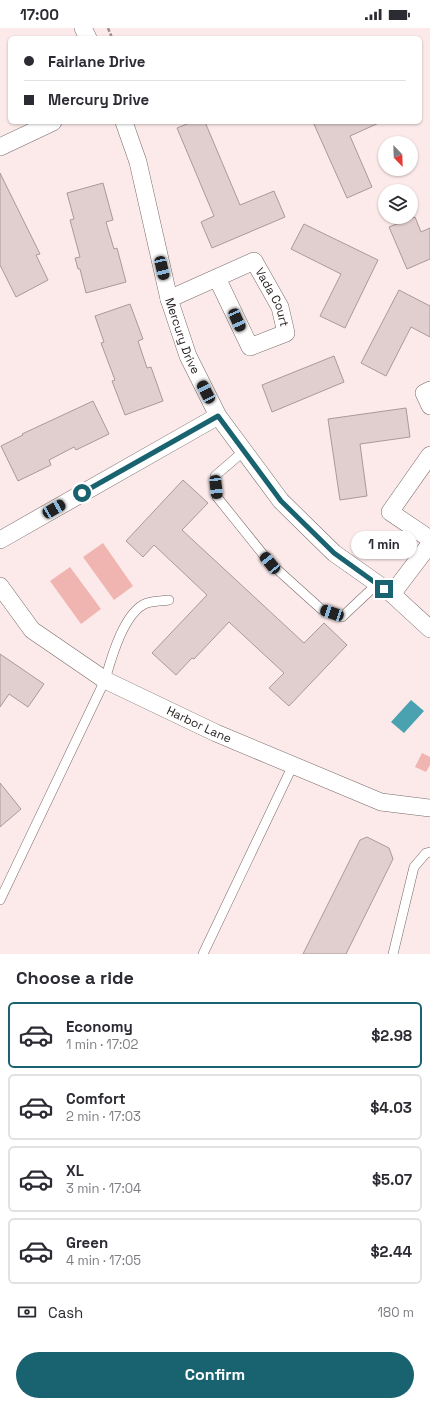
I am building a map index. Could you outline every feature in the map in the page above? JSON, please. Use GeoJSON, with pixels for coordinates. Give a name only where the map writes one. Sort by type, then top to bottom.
{"type":"FeatureCollection","features":[{"type":"Feature","properties":{"kind":"street"},"geometry":{"type":"LineString","coordinates":[[0,148],[49,124]]}},
{"type":"Feature","properties":{"kind":"street","name":"Mercury Drive"},"geometry":{"type":"LineString","coordinates":[[125,124],[138,162],[169,299],[188,356],[218,416],[281,501],[334,553],[392,594],[430,629]]}},
{"type":"Feature","properties":{"kind":"street","name":"Vada Court"},"geometry":{"type":"LineString","coordinates":[[169,299],[254,261],[280,307],[286,333],[250,347],[217,278]]}},
{"type":"Feature","properties":{"kind":"street"},"geometry":{"type":"LineString","coordinates":[[430,390],[424,393],[430,406]]}},
{"type":"Feature","properties":{"kind":"street"},"geometry":{"type":"LineString","coordinates":[[0,540],[218,416]]}},
{"type":"Feature","properties":{"kind":"street"},"geometry":{"type":"LineString","coordinates":[[430,455],[390,512],[430,539]]}},
{"type":"Feature","properties":{"kind":"street"},"geometry":{"type":"LineString","coordinates":[[392,594],[430,544]]}},
{"type":"Feature","properties":{"kind":"street","name":"Harbor Lane"},"geometry":{"type":"LineString","coordinates":[[0,586],[32,630],[104,680],[216,733],[381,802],[430,808]]}},
{"type":"Feature","properties":{"kind":"lane"},"geometry":{"type":"LineString","coordinates":[[244,451],[215,476],[217,497],[270,563],[321,609],[342,616],[377,584]]}},
{"type":"Feature","properties":{"kind":"lane"},"geometry":{"type":"LineString","coordinates":[[0,900],[104,680],[122,631],[134,613],[146,603],[169,600]]}},
{"type":"Feature","properties":{"kind":"lane"},"geometry":{"type":"LineString","coordinates":[[203,954],[293,765]]}},
{"type":"Feature","properties":{"kind":"lane"},"geometry":{"type":"LineString","coordinates":[[394,954],[414,867],[426,853],[430,852]]}},
{"type":"Feature","properties":{"kind":"shaded area"},"geometry":{"type":"Polygon","coordinates":[[[103,543],[133,586],[114,600],[83,557],[103,543]]]}},
{"type":"Feature","properties":{"kind":"shaded area"},"geometry":{"type":"Polygon","coordinates":[[[70,567],[101,609],[81,624],[50,581],[70,567]]]}},
{"type":"Feature","properties":{"kind":"shaded area"},"geometry":{"type":"Polygon","coordinates":[[[422,753],[430,757],[430,765],[426,772],[415,767],[422,753]]]}},
{"type":"Feature","properties":{"kind":"water"},"geometry":{"type":"Polygon","coordinates":[[[411,700],[424,711],[404,733],[391,722],[411,700]]]}},
{"type":"Feature","properties":{"kind":"building"},"geometry":{"type":"Polygon","coordinates":[[[187,124],[206,124],[240,205],[274,191],[285,217],[212,248],[201,222],[214,216],[177,128],[187,124]]]}},
{"type":"Feature","properties":{"kind":"building"},"geometry":{"type":"Polygon","coordinates":[[[314,124],[377,124],[350,136],[372,187],[347,198],[314,124]]]}},
{"type":"Feature","properties":{"kind":"building"},"geometry":{"type":"Polygon","coordinates":[[[0,173],[40,254],[36,255],[48,280],[16,297],[0,265],[0,173]]]}},
{"type":"Feature","properties":{"kind":"building"},"geometry":{"type":"Polygon","coordinates":[[[103,183],[113,220],[106,222],[114,249],[117,248],[126,282],[86,293],[80,269],[78,269],[75,258],[80,257],[70,220],[74,219],[67,193],[103,183]]]}},
{"type":"Feature","properties":{"kind":"building"},"geometry":{"type":"Polygon","coordinates":[[[304,224],[378,260],[345,328],[320,316],[341,274],[291,249],[304,224]]]}},
{"type":"Feature","properties":{"kind":"building"},"geometry":{"type":"Polygon","coordinates":[[[397,224],[418,224],[421,232],[430,228],[430,259],[407,269],[389,227],[397,224]]]}},
{"type":"Feature","properties":{"kind":"building"},"geometry":{"type":"Polygon","coordinates":[[[399,290],[430,306],[430,337],[411,327],[386,376],[361,363],[399,290]]]}},
{"type":"Feature","properties":{"kind":"building"},"geometry":{"type":"Polygon","coordinates":[[[130,304],[143,339],[138,341],[147,368],[151,367],[163,401],[125,415],[112,381],[115,380],[101,343],[104,342],[95,316],[130,304]]]}},
{"type":"Feature","properties":{"kind":"building"},"geometry":{"type":"Polygon","coordinates":[[[334,356],[344,382],[272,412],[262,385],[334,356]]]}},
{"type":"Feature","properties":{"kind":"building"},"geometry":{"type":"Polygon","coordinates":[[[93,401],[109,434],[76,450],[74,447],[49,460],[51,465],[18,481],[1,446],[23,435],[22,434],[93,401]]]}},
{"type":"Feature","properties":{"kind":"building"},"geometry":{"type":"Polygon","coordinates":[[[406,408],[410,437],[360,444],[367,496],[340,500],[328,419],[406,408]]]}},
{"type":"Feature","properties":{"kind":"building"},"geometry":{"type":"Polygon","coordinates":[[[183,480],[208,503],[182,530],[304,643],[324,623],[347,645],[289,706],[269,688],[284,673],[229,622],[194,659],[192,658],[176,675],[152,653],[207,595],[154,545],[143,557],[126,541],[183,480]]]}},
{"type":"Feature","properties":{"kind":"building"},"geometry":{"type":"Polygon","coordinates":[[[0,654],[44,684],[28,707],[9,694],[0,707],[0,654]]]}},
{"type":"Feature","properties":{"kind":"building"},"geometry":{"type":"Polygon","coordinates":[[[0,783],[21,809],[0,827],[0,783]]]}},
{"type":"Feature","properties":{"kind":"building"},"geometry":{"type":"Polygon","coordinates":[[[367,837],[389,848],[393,859],[346,954],[303,954],[360,840],[367,837]]]}},
{"type":"Feature","properties":{"kind":"route"},"geometry":{"type":"LineString","coordinates":[[82,493],[218,416],[281,501],[334,553],[384,589]]}}]}
